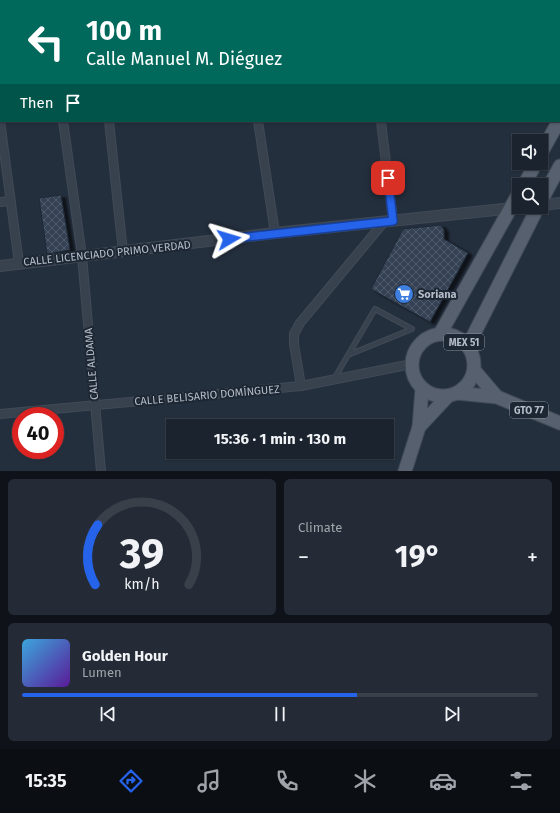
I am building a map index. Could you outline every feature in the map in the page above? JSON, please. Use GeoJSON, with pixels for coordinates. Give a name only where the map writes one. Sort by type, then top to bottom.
{"type":"FeatureCollection","features":[{"type":"Feature","properties":{"kind":"main road"},"geometry":{"type":"LineString","coordinates":[[548,140],[558,122]]}},
{"type":"Feature","properties":{"kind":"main road"},"geometry":{"type":"LineString","coordinates":[[548,188],[560,166]]}},
{"type":"Feature","properties":{"kind":"main road","name":"MEX 51"},"geometry":{"type":"LineString","coordinates":[[440,334],[513,214]]}},
{"type":"Feature","properties":{"kind":"main road","name":"MEX 51"},"geometry":{"type":"LineString","coordinates":[[471,350],[473,336],[534,214]]}},
{"type":"Feature","properties":{"kind":"main road","name":"MEX 51"},"geometry":{"type":"LineString","coordinates":[[412,364],[414,353],[420,343],[429,337],[440,334],[449,334],[458,337],[471,350],[474,360],[474,370]]}},
{"type":"Feature","properties":{"kind":"main road"},"geometry":{"type":"LineString","coordinates":[[412,364],[416,382],[422,388],[430,394],[439,396],[453,395]]}},
{"type":"Feature","properties":{"kind":"main road"},"geometry":{"type":"LineString","coordinates":[[419,427],[453,395],[465,388],[471,380],[474,370]]}},
{"type":"Feature","properties":{"kind":"main road","name":"GTO 77"},"geometry":{"type":"LineString","coordinates":[[474,370],[497,397]]}},
{"type":"Feature","properties":{"kind":"main road"},"geometry":{"type":"LineString","coordinates":[[406,471],[419,427],[422,388]]}},
{"type":"Feature","properties":{"kind":"main road","name":"GTO 77"},"geometry":{"type":"LineString","coordinates":[[453,395],[497,397],[560,423]]}},
{"type":"Feature","properties":{"kind":"street"},"geometry":{"type":"LineString","coordinates":[[0,122],[1,140],[19,263]]}},
{"type":"Feature","properties":{"kind":"street","name":"CALLE ALDAMA"},"geometry":{"type":"LineString","coordinates":[[62,122],[82,256],[101,471]]}},
{"type":"Feature","properties":{"kind":"street"},"geometry":{"type":"LineString","coordinates":[[109,122],[123,252]]}},
{"type":"Feature","properties":{"kind":"street"},"geometry":{"type":"LineString","coordinates":[[258,122],[275,233]]}},
{"type":"Feature","properties":{"kind":"street"},"geometry":{"type":"LineString","coordinates":[[301,386],[294,344],[294,334],[300,323],[388,221],[381,122]]}},
{"type":"Feature","properties":{"kind":"street"},"geometry":{"type":"LineString","coordinates":[[0,202],[11,201]]}},
{"type":"Feature","properties":{"kind":"street"},"geometry":{"type":"LineString","coordinates":[[548,204],[560,203]]}},
{"type":"Feature","properties":{"kind":"street","name":"CALLE LICENCIADO PRIMO VERDAD"},"geometry":{"type":"LineString","coordinates":[[0,266],[275,233],[512,209]]}},
{"type":"Feature","properties":{"kind":"street","name":"CALLE BELISARIO DOMÍNGUEZ"},"geometry":{"type":"LineString","coordinates":[[0,414],[301,386],[412,364]]}},
{"type":"Feature","properties":{"kind":"lane"},"geometry":{"type":"LineString","coordinates":[[334,379],[348,355],[376,309],[412,329],[348,355]]}},
{"type":"Feature","properties":{"kind":"building"},"geometry":{"type":"Polygon","coordinates":[[[61,195],[70,250],[47,254],[39,198],[61,195]]]}},
{"type":"Feature","properties":{"kind":"building"},"geometry":{"type":"Polygon","coordinates":[[[441,225],[444,230],[444,239],[468,253],[430,322],[371,289],[403,229],[441,225]]]}},
{"type":"Feature","properties":{"kind":"place","name":"Soriana"},"geometry":{"type":"Point","coordinates":[404,294]}},
{"type":"Feature","properties":{"kind":"route"},"geometry":{"type":"LineString","coordinates":[[229,239],[393,221],[388,178]]}}]}
